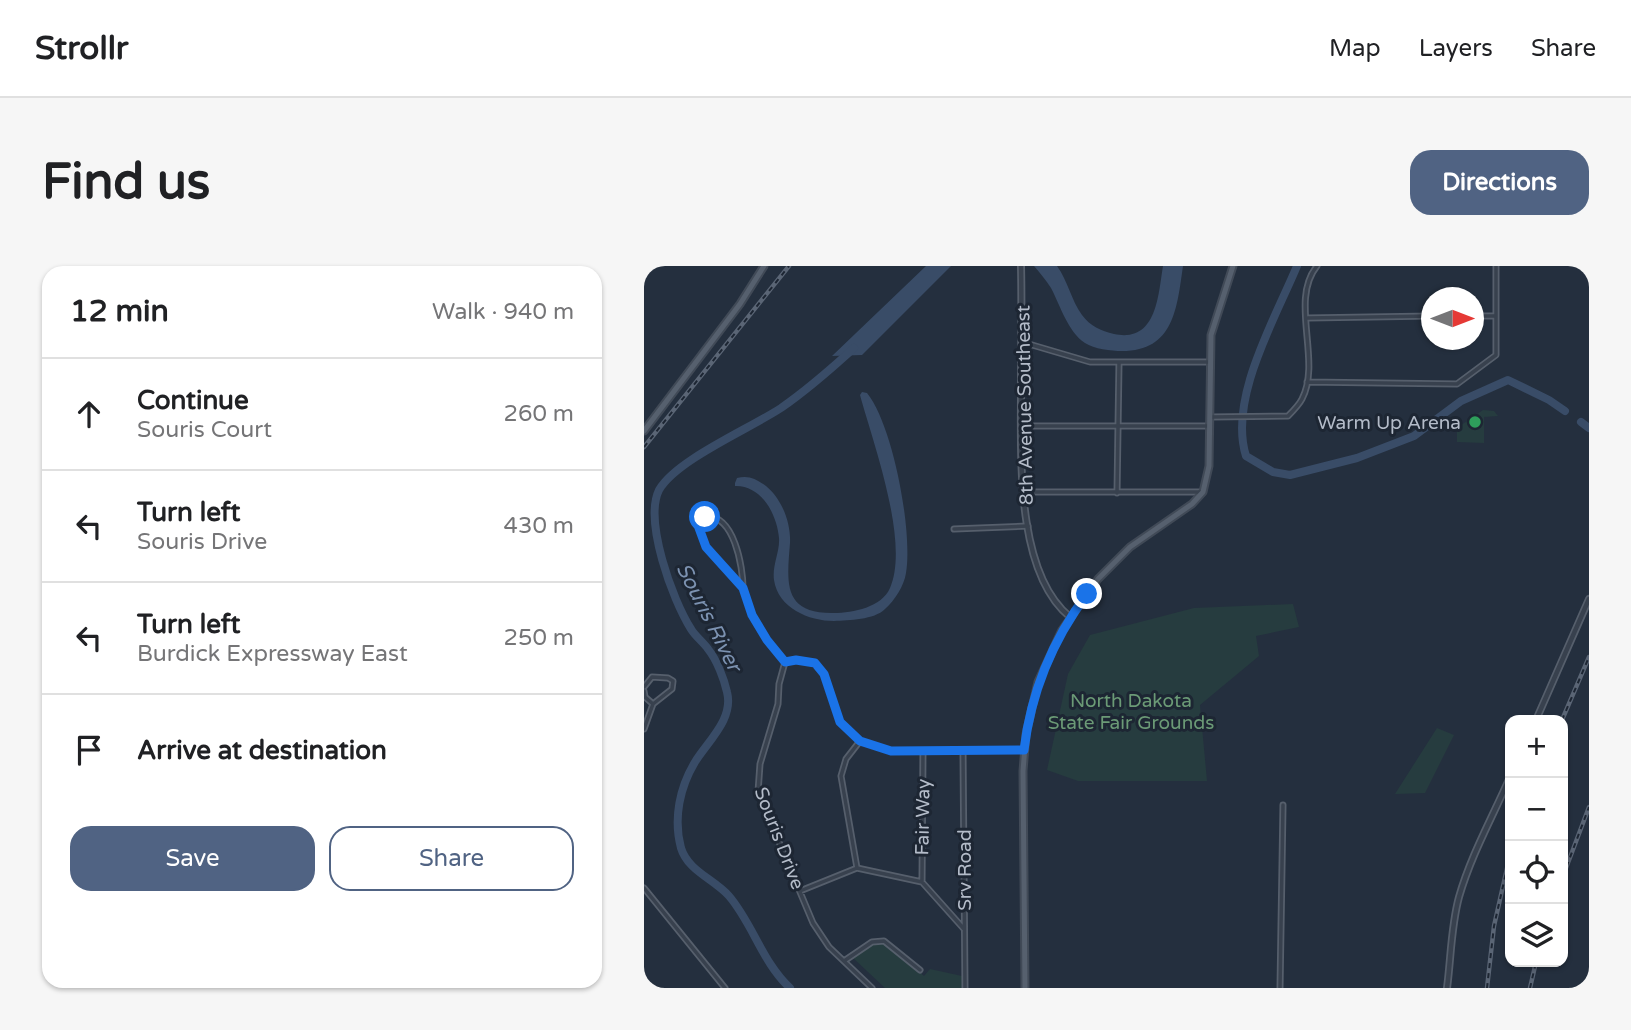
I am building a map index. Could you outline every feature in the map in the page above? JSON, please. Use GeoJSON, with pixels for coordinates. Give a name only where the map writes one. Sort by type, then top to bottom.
{"type":"FeatureCollection","features":[{"type":"Feature","properties":{"kind":"main road"},"geometry":{"type":"LineString","coordinates":[[644,431],[740,304],[764,266]]}},
{"type":"Feature","properties":{"kind":"main road"},"geometry":{"type":"LineString","coordinates":[[1087,594],[1130,547],[1189,506],[1203,492],[1209,466],[1213,327],[1233,266]]}},
{"type":"Feature","properties":{"kind":"main road"},"geometry":{"type":"LineString","coordinates":[[1025,988],[1024,750],[1038,682],[1055,643],[1094,584]]}},
{"type":"Feature","properties":{"kind":"street","name":"8th Avenue Southeast"},"geometry":{"type":"LineString","coordinates":[[1021,266],[1023,492],[1036,561],[1045,586],[1070,617]]}},
{"type":"Feature","properties":{"kind":"street"},"geometry":{"type":"LineString","coordinates":[[1210,417],[1288,416],[1302,400],[1307,382],[1306,298],[1310,274],[1317,266]]}},
{"type":"Feature","properties":{"kind":"street"},"geometry":{"type":"LineString","coordinates":[[1307,382],[1457,384],[1496,355],[1496,266]]}},
{"type":"Feature","properties":{"kind":"street"},"geometry":{"type":"LineString","coordinates":[[1307,318],[1421,316]]}},
{"type":"Feature","properties":{"kind":"street"},"geometry":{"type":"LineString","coordinates":[[1484,316],[1496,316]]}},
{"type":"Feature","properties":{"kind":"street"},"geometry":{"type":"LineString","coordinates":[[1021,342],[1090,362],[1210,362]]}},
{"type":"Feature","properties":{"kind":"street"},"geometry":{"type":"LineString","coordinates":[[1117,492],[1119,363]]}},
{"type":"Feature","properties":{"kind":"street"},"geometry":{"type":"LineString","coordinates":[[1021,426],[1210,426]]}},
{"type":"Feature","properties":{"kind":"street"},"geometry":{"type":"LineString","coordinates":[[1023,492],[1203,492]]}},
{"type":"Feature","properties":{"kind":"street"},"geometry":{"type":"LineString","coordinates":[[743,588],[706,547],[699,528],[705,517],[712,516],[720,520],[735,542],[743,575],[743,588],[752,615],[767,640],[785,662],[796,660],[815,663],[824,674],[840,722],[860,741],[891,751],[1024,750]]}},
{"type":"Feature","properties":{"kind":"street"},"geometry":{"type":"LineString","coordinates":[[954,529],[1028,526]]}},
{"type":"Feature","properties":{"kind":"street"},"geometry":{"type":"LineString","coordinates":[[1538,715],[1589,599]]}},
{"type":"Feature","properties":{"kind":"street","name":"Souris Drive"},"geometry":{"type":"LineString","coordinates":[[785,662],[779,684],[778,704],[760,764],[758,792],[813,923],[829,947],[872,988]]}},
{"type":"Feature","properties":{"kind":"street"},"geometry":{"type":"LineString","coordinates":[[644,729],[653,704],[672,689],[673,681],[652,677],[644,689],[645,697],[653,704]]}},
{"type":"Feature","properties":{"kind":"street"},"geometry":{"type":"LineString","coordinates":[[857,868],[841,776],[846,758],[860,741]]}},
{"type":"Feature","properties":{"kind":"street","name":"Fair Way"},"geometry":{"type":"LineString","coordinates":[[922,882],[923,751]]}},
{"type":"Feature","properties":{"kind":"street","name":"Srv Road"},"geometry":{"type":"LineString","coordinates":[[963,751],[965,988]]}},
{"type":"Feature","properties":{"kind":"street"},"geometry":{"type":"LineString","coordinates":[[1447,988],[1460,896],[1468,871],[1510,778]]}},
{"type":"Feature","properties":{"kind":"street"},"geometry":{"type":"LineString","coordinates":[[1280,988],[1283,805]]}},
{"type":"Feature","properties":{"kind":"street"},"geometry":{"type":"LineString","coordinates":[[800,891],[857,868],[922,882],[964,929]]}},
{"type":"Feature","properties":{"kind":"street"},"geometry":{"type":"LineString","coordinates":[[644,888],[725,988]]}},
{"type":"Feature","properties":{"kind":"street"},"geometry":{"type":"LineString","coordinates":[[844,961],[872,942],[884,941],[920,970]]}},
{"type":"Feature","properties":{"kind":"green space","name":"Warm Up Arena"},"geometry":{"type":"Polygon","coordinates":[[[1483,410],[1494,411],[1498,416],[1484,417],[1484,443],[1457,442],[1457,428],[1483,410]]]}},
{"type":"Feature","properties":{"kind":"green space","name":"North Dakota State Fair Grounds"},"geometry":{"type":"Polygon","coordinates":[[[1293,604],[1299,627],[1256,636],[1259,656],[1200,705],[1207,781],[1078,781],[1047,770],[1068,674],[1090,635],[1194,608],[1293,604]]]}},
{"type":"Feature","properties":{"kind":"green space"},"geometry":{"type":"Polygon","coordinates":[[[1437,728],[1454,735],[1425,793],[1395,794],[1437,728]]]}},
{"type":"Feature","properties":{"kind":"green space"},"geometry":{"type":"Polygon","coordinates":[[[884,942],[924,976],[930,969],[962,976],[962,988],[885,988],[851,956],[872,943],[884,942]]]}},
{"type":"Feature","properties":{"kind":"water"},"geometry":{"type":"Polygon","coordinates":[[[926,266],[951,266],[862,355],[832,356],[926,266]]]}},
{"type":"Feature","properties":{"kind":"water"},"geometry":{"type":"Polygon","coordinates":[[[1034,266],[1057,266],[1078,309],[1089,322],[1096,328],[1114,334],[1128,335],[1139,331],[1153,315],[1163,266],[1183,266],[1175,311],[1163,335],[1153,344],[1122,351],[1093,347],[1079,338],[1069,325],[1051,288],[1034,266]]]}},
{"type":"Feature","properties":{"kind":"water"},"geometry":{"type":"Polygon","coordinates":[[[862,392],[867,393],[876,408],[893,453],[907,532],[906,573],[899,592],[880,613],[861,619],[815,619],[788,605],[777,590],[774,569],[779,543],[775,520],[760,496],[753,490],[735,486],[735,483],[737,478],[741,477],[756,480],[772,491],[781,504],[790,535],[789,583],[796,602],[817,612],[834,613],[858,610],[881,600],[890,588],[895,568],[896,545],[887,492],[860,395],[862,392]]]}},
{"type":"Feature","properties":{"kind":"waterway"},"geometry":{"type":"LineString","coordinates":[[1297,266],[1256,360],[1243,410],[1242,434],[1246,456],[1273,472],[1290,475],[1357,458],[1414,436],[1461,401],[1508,380],[1565,411]]}},
{"type":"Feature","properties":{"kind":"waterway","name":"Souris River"},"geometry":{"type":"LineString","coordinates":[[790,988],[772,967],[729,896],[695,869],[681,848],[678,814],[685,782],[723,720],[728,702],[726,687],[717,664],[691,629],[676,599],[662,560],[655,521],[655,504],[659,490],[681,467],[781,408],[854,348]]}},
{"type":"Feature","properties":{"kind":"waterway"},"geometry":{"type":"LineString","coordinates":[[1581,422],[1589,428]]}},
{"type":"Feature","properties":{"kind":"railway"},"geometry":{"type":"LineString","coordinates":[[644,447],[789,266]]}},
{"type":"Feature","properties":{"kind":"railway"},"geometry":{"type":"LineString","coordinates":[[1564,715],[1589,657]]}},
{"type":"Feature","properties":{"kind":"railway"},"geometry":{"type":"LineString","coordinates":[[1568,863],[1589,807]]}},
{"type":"Feature","properties":{"kind":"railway"},"geometry":{"type":"LineString","coordinates":[[1487,988],[1494,926],[1505,877]]}},
{"type":"Feature","properties":{"kind":"railway"},"geometry":{"type":"LineString","coordinates":[[1530,988],[1535,967]]}},
{"type":"Feature","properties":{"kind":"place","name":"Warm Up Arena"},"geometry":{"type":"Point","coordinates":[1475,422]}},
{"type":"Feature","properties":{"kind":"route"},"geometry":{"type":"LineString","coordinates":[[705,517],[699,528],[706,547],[743,588],[752,615],[767,640],[785,662],[796,660],[815,663],[824,674],[840,722],[860,741],[891,751],[1024,750],[1038,682],[1062,630],[1087,594]]}}]}
